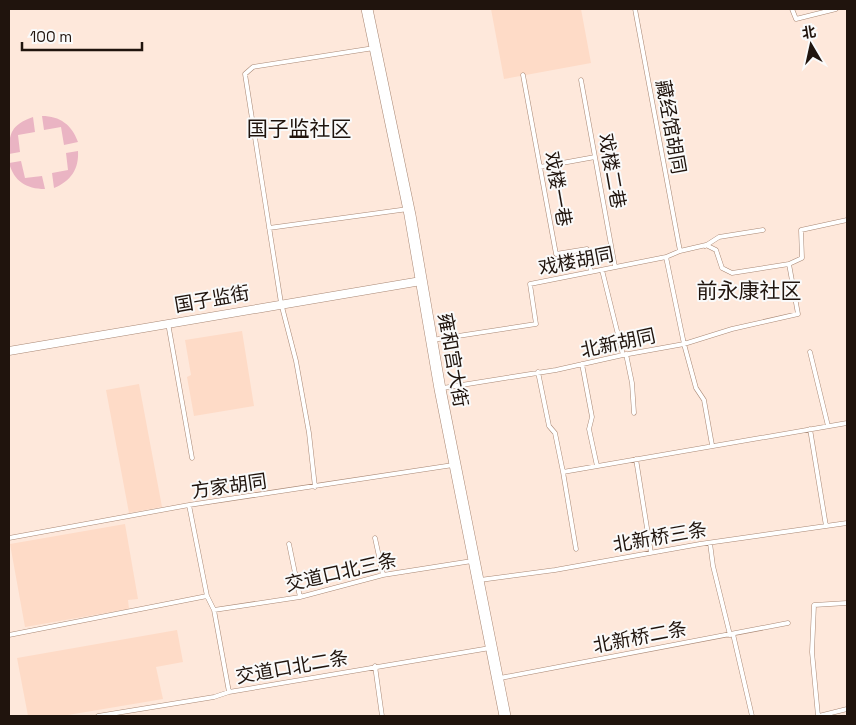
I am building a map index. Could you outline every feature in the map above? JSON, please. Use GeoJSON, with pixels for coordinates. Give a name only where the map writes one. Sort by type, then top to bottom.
{"type":"FeatureCollection","features":[{"type":"Feature","properties":{"kind":"main road","name":"雍和宫大街"},"geometry":{"type":"LineString","coordinates":[[367,9],[408,209],[440,389],[505,716]]}},
{"type":"Feature","properties":{"kind":"street","name":"国子监街"},"geometry":{"type":"LineString","coordinates":[[9,351],[421,280]]}},
{"type":"Feature","properties":{"kind":"lane","name":"藏经馆胡同"},"geometry":{"type":"LineString","coordinates":[[635,9],[680,251]]}},
{"type":"Feature","properties":{"kind":"lane"},"geometry":{"type":"LineString","coordinates":[[792,9],[796,19],[836,9]]}},
{"type":"Feature","properties":{"kind":"lane"},"geometry":{"type":"LineString","coordinates":[[315,487],[309,433],[299,379],[281,304],[245,74],[253,67],[375,48]]}},
{"type":"Feature","properties":{"kind":"lane","name":"戏楼一巷"},"geometry":{"type":"LineString","coordinates":[[523,75],[556,254],[587,249],[591,272]]}},
{"type":"Feature","properties":{"kind":"lane","name":"戏楼二巷"},"geometry":{"type":"LineString","coordinates":[[581,80],[616,267]]}},
{"type":"Feature","properties":{"kind":"lane"},"geometry":{"type":"LineString","coordinates":[[540,167],[595,157]]}},
{"type":"Feature","properties":{"kind":"lane"},"geometry":{"type":"LineString","coordinates":[[269,228],[408,209]]}},
{"type":"Feature","properties":{"kind":"lane"},"geometry":{"type":"LineString","coordinates":[[705,246],[716,250],[722,268],[732,274],[789,264],[802,258],[801,230],[847,220]]}},
{"type":"Feature","properties":{"kind":"lane","name":"戏楼胡同"},"geometry":{"type":"LineString","coordinates":[[432,340],[536,324],[530,284],[666,258],[680,251],[705,246],[719,237],[764,230]]}},
{"type":"Feature","properties":{"kind":"lane"},"geometry":{"type":"LineString","coordinates":[[666,258],[684,344],[696,388],[704,400],[712,445]]}},
{"type":"Feature","properties":{"kind":"lane","name":"北新胡同"},"geometry":{"type":"LineString","coordinates":[[440,389],[684,344],[732,329],[798,314],[789,264]]}},
{"type":"Feature","properties":{"kind":"lane"},"geometry":{"type":"LineString","coordinates":[[602,270],[632,382],[634,413]]}},
{"type":"Feature","properties":{"kind":"lane"},"geometry":{"type":"LineString","coordinates":[[168,323],[192,458]]}},
{"type":"Feature","properties":{"kind":"lane"},"geometry":{"type":"LineString","coordinates":[[810,352],[828,426]]}},
{"type":"Feature","properties":{"kind":"lane"},"geometry":{"type":"LineString","coordinates":[[582,364],[592,417],[589,429],[597,466]]}},
{"type":"Feature","properties":{"kind":"lane"},"geometry":{"type":"LineString","coordinates":[[538,372],[549,426],[555,433],[576,549]]}},
{"type":"Feature","properties":{"kind":"lane"},"geometry":{"type":"LineString","coordinates":[[563,472],[847,423]]}},
{"type":"Feature","properties":{"kind":"lane"},"geometry":{"type":"LineString","coordinates":[[810,429],[826,526]]}},
{"type":"Feature","properties":{"kind":"lane"},"geometry":{"type":"LineString","coordinates":[[636,459],[651,553]]}},
{"type":"Feature","properties":{"kind":"lane","name":"方家胡同"},"geometry":{"type":"LineString","coordinates":[[9,538],[188,506],[455,464]]}},
{"type":"Feature","properties":{"kind":"lane"},"geometry":{"type":"LineString","coordinates":[[188,506],[207,596],[214,610],[229,692]]}},
{"type":"Feature","properties":{"kind":"lane","name":"北新桥三条"},"geometry":{"type":"LineString","coordinates":[[478,580],[555,570],[710,543],[847,523]]}},
{"type":"Feature","properties":{"kind":"lane"},"geometry":{"type":"LineString","coordinates":[[375,538],[384,575]]}},
{"type":"Feature","properties":{"kind":"lane"},"geometry":{"type":"LineString","coordinates":[[710,543],[713,566],[752,716]]}},
{"type":"Feature","properties":{"kind":"lane"},"geometry":{"type":"LineString","coordinates":[[289,544],[300,597]]}},
{"type":"Feature","properties":{"kind":"lane","name":"交道口北三条"},"geometry":{"type":"LineString","coordinates":[[214,610],[300,597],[384,575],[473,560]]}},
{"type":"Feature","properties":{"kind":"lane"},"geometry":{"type":"LineString","coordinates":[[9,635],[207,596]]}},
{"type":"Feature","properties":{"kind":"lane"},"geometry":{"type":"LineString","coordinates":[[847,603],[814,606],[812,652],[818,716],[847,709]]}},
{"type":"Feature","properties":{"kind":"lane","name":"北新桥二条"},"geometry":{"type":"LineString","coordinates":[[498,678],[788,623]]}},
{"type":"Feature","properties":{"kind":"lane","name":"交道口北二条"},"geometry":{"type":"LineString","coordinates":[[98,716],[214,698],[229,692],[492,647]]}},
{"type":"Feature","properties":{"kind":"lane"},"geometry":{"type":"LineString","coordinates":[[375,666],[382,716]]}},
{"type":"Feature","properties":{"kind":"shaded area"},"geometry":{"type":"Polygon","coordinates":[[[491,9],[581,9],[591,63],[504,79],[491,9]]]}},
{"type":"Feature","properties":{"kind":"shaded area"},"geometry":{"type":"Polygon","coordinates":[[[42,116],[60,120],[69,126],[78,142],[64,145],[61,127],[44,130],[42,116]]]}},
{"type":"Feature","properties":{"kind":"shaded area"},"geometry":{"type":"Polygon","coordinates":[[[33,117],[35,132],[18,135],[20,152],[9,154],[13,131],[20,123],[33,117]]]}},
{"type":"Feature","properties":{"kind":"shaded area"},"geometry":{"type":"Polygon","coordinates":[[[78,151],[77,163],[73,174],[65,182],[54,188],[52,173],[68,170],[66,153],[78,151]]]}},
{"type":"Feature","properties":{"kind":"shaded area"},"geometry":{"type":"Polygon","coordinates":[[[21,161],[25,178],[42,176],[45,189],[27,186],[14,175],[9,163],[21,161]]]}},
{"type":"Feature","properties":{"kind":"shaded area"},"geometry":{"type":"Polygon","coordinates":[[[242,331],[254,406],[194,416],[187,377],[191,375],[185,340],[242,331]]]}},
{"type":"Feature","properties":{"kind":"shaded area"},"geometry":{"type":"Polygon","coordinates":[[[139,384],[162,507],[129,513],[106,390],[139,384]]]}},
{"type":"Feature","properties":{"kind":"shaded area"},"geometry":{"type":"Polygon","coordinates":[[[125,524],[138,599],[128,600],[129,609],[25,627],[10,544],[125,524]]]}},
{"type":"Feature","properties":{"kind":"shaded area"},"geometry":{"type":"Polygon","coordinates":[[[177,630],[183,662],[156,667],[163,699],[62,716],[28,716],[17,658],[177,630]]]}},
{"type":"Feature","properties":{"kind":"district","name":"国子监社区"},"geometry":{"type":"Point","coordinates":[299,128]}},
{"type":"Feature","properties":{"kind":"district","name":"前永康社区"},"geometry":{"type":"Point","coordinates":[749,290]}}]}
